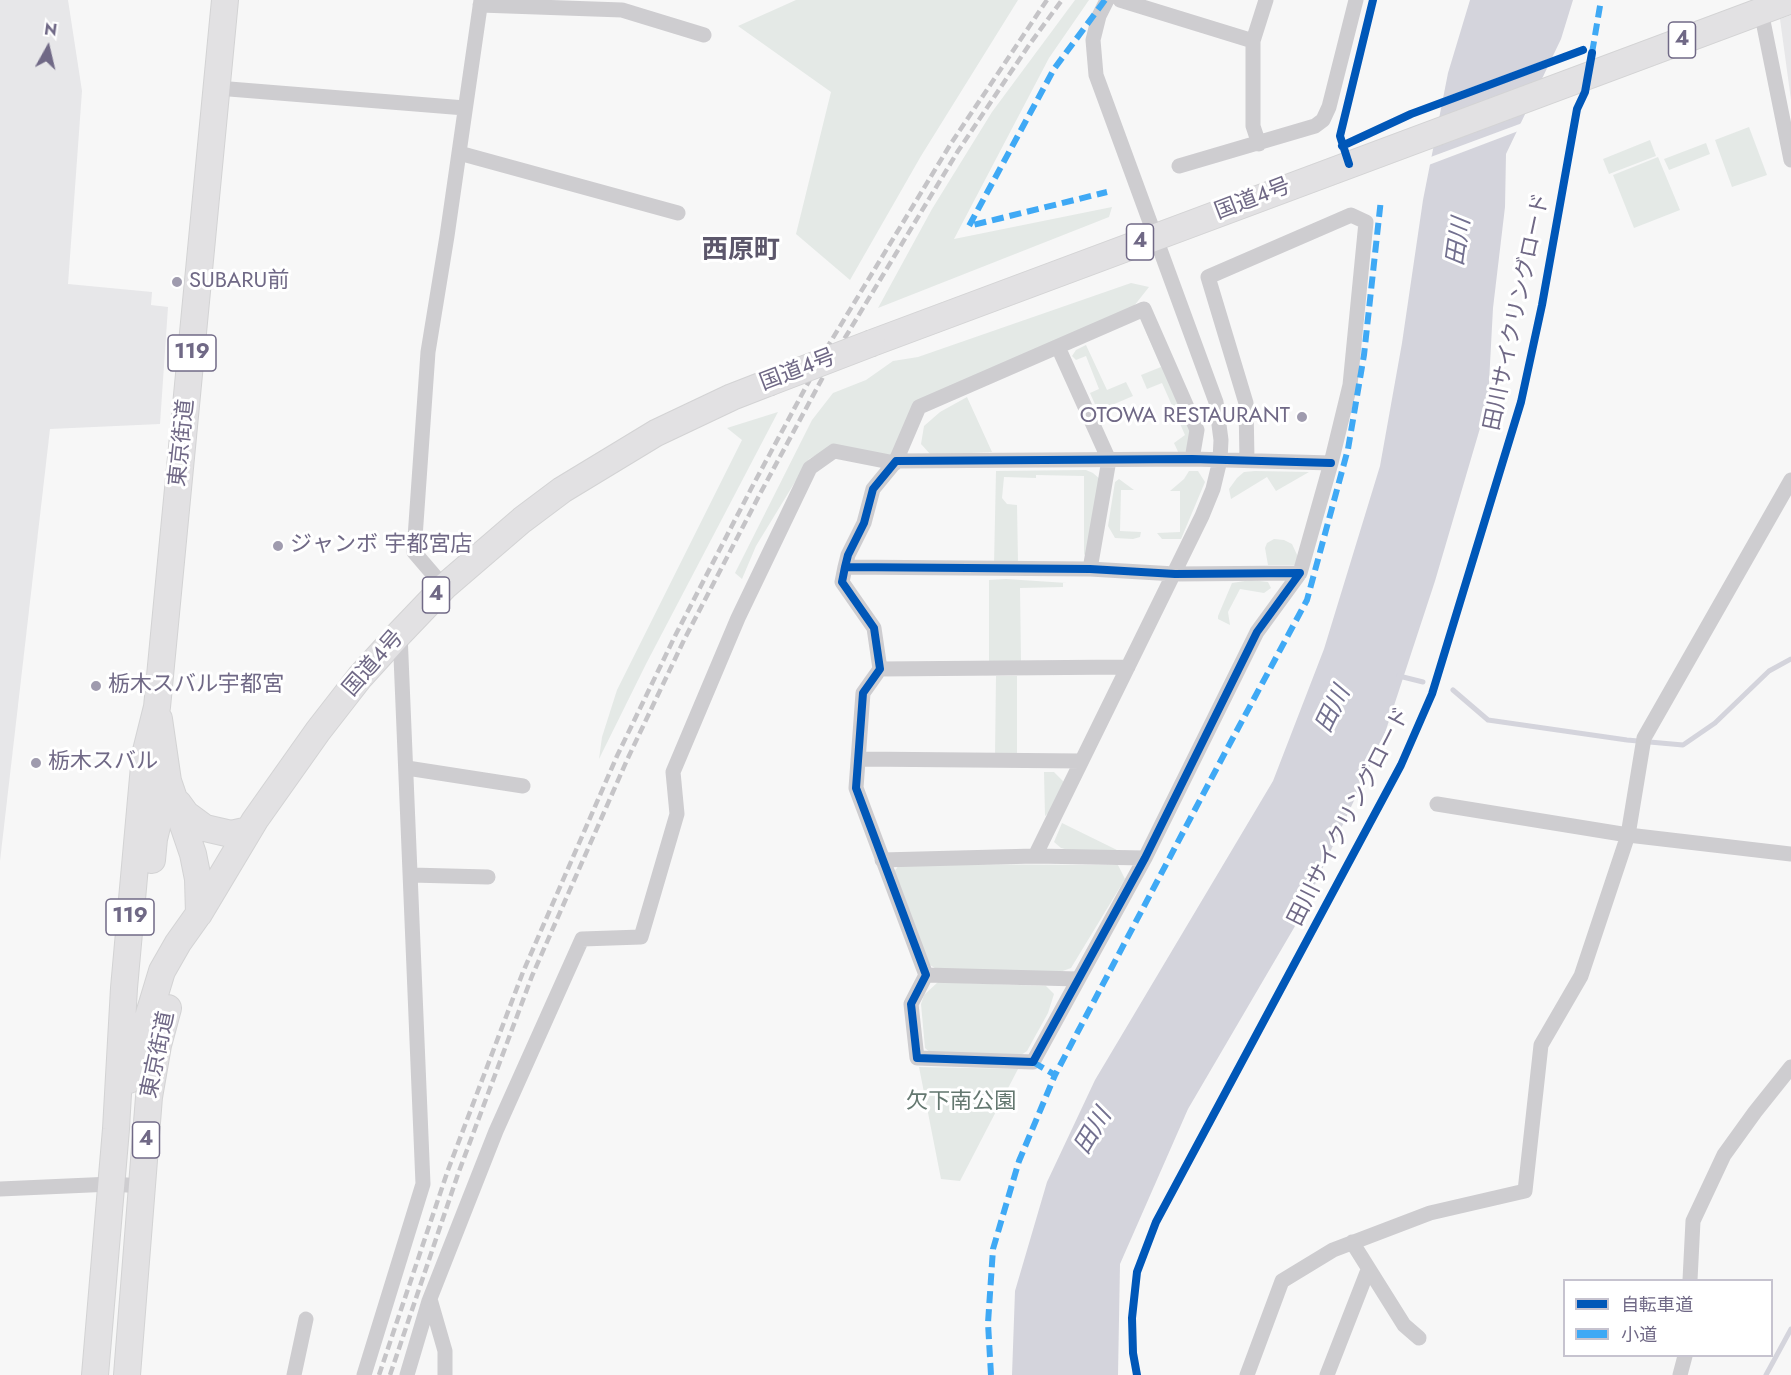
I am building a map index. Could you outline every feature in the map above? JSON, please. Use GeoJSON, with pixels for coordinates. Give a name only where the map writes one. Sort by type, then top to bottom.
{"type":"FeatureCollection","features":[{"type":"Feature","properties":{"kind":"highway","name":"東京街道"},"geometry":{"type":"LineString","coordinates":[[95,1375],[112,1184],[124,988],[145,755],[157,707],[225,0]]}},
{"type":"Feature","properties":{"kind":"highway","name":"国道4号"},"geometry":{"type":"LineString","coordinates":[[116,1129],[162,971],[249,830],[318,731],[360,678],[444,587],[522,520],[590,471],[656,433],[732,397],[1791,0]]}},
{"type":"Feature","properties":{"kind":"highway","name":"東京街道"},"geometry":{"type":"LineString","coordinates":[[128,1375],[149,1097],[158,1045],[200,912],[195,862],[171,789],[157,707]]}},
{"type":"Feature","properties":{"kind":"highway","name":"東京街道"},"geometry":{"type":"LineString","coordinates":[[124,988],[135,979],[141,964],[154,839],[171,789]]}},
{"type":"Feature","properties":{"kind":"highway"},"geometry":{"type":"LineString","coordinates":[[171,789],[186,814],[205,828],[231,834],[249,830]]}},
{"type":"Feature","properties":{"kind":"street"},"geometry":{"type":"LineString","coordinates":[[1035,856],[1174,574],[1213,489],[1220,460],[1221,440],[1216,402],[1157,236],[1095,75],[1093,40],[1099,16],[1107,0]]}},
{"type":"Feature","properties":{"kind":"street"},"geometry":{"type":"LineString","coordinates":[[1120,0],[1253,41]]}},
{"type":"Feature","properties":{"kind":"street"},"geometry":{"type":"LineString","coordinates":[[1259,144],[1253,126],[1253,41],[1266,0]]}},
{"type":"Feature","properties":{"kind":"street"},"geometry":{"type":"LineString","coordinates":[[1179,166],[1259,144],[1315,126],[1323,120],[1329,107],[1356,0]]}},
{"type":"Feature","properties":{"kind":"street"},"geometry":{"type":"LineString","coordinates":[[444,587],[414,552],[428,352],[480,3],[622,10],[704,35]]}},
{"type":"Feature","properties":{"kind":"street"},"geometry":{"type":"LineString","coordinates":[[1761,11],[1791,160]]}},
{"type":"Feature","properties":{"kind":"street"},"geometry":{"type":"LineString","coordinates":[[217,88],[465,108]]}},
{"type":"Feature","properties":{"kind":"street"},"geometry":{"type":"LineString","coordinates":[[459,153],[678,213]]}},
{"type":"Feature","properties":{"kind":"street"},"geometry":{"type":"LineString","coordinates":[[1192,459],[1197,430],[1144,309],[919,407],[895,463],[873,489],[864,523],[848,555],[842,582],[874,628],[880,669],[863,693],[856,788],[926,975],[911,1004],[917,1058],[1033,1062],[1145,858],[1257,632],[1300,573],[1350,385],[1366,222],[1351,215],[1208,277],[1246,403],[1247,460]]}},
{"type":"Feature","properties":{"kind":"street"},"geometry":{"type":"LineString","coordinates":[[1058,347],[1109,460],[1090,569]]}},
{"type":"Feature","properties":{"kind":"street"},"geometry":{"type":"LineString","coordinates":[[407,1375],[430,1299],[496,1131],[582,939],[641,937],[677,814],[673,772],[738,618],[810,468],[834,451],[895,463],[896,461],[1192,459],[1331,463]]}},
{"type":"Feature","properties":{"kind":"street"},"geometry":{"type":"LineString","coordinates":[[1247,1375],[1282,1281],[1333,1250],[1430,1213],[1525,1191],[1541,1046],[1581,976],[1628,835],[1644,738],[1791,480]]}},
{"type":"Feature","properties":{"kind":"street"},"geometry":{"type":"LineString","coordinates":[[845,567],[1090,569],[1174,574],[1300,573]]}},
{"type":"Feature","properties":{"kind":"street"},"geometry":{"type":"LineString","coordinates":[[364,1375],[423,1184],[400,633]]}},
{"type":"Feature","properties":{"kind":"street"},"geometry":{"type":"LineString","coordinates":[[880,669],[1128,667]]}},
{"type":"Feature","properties":{"kind":"street"},"geometry":{"type":"LineString","coordinates":[[858,759],[1082,761]]}},
{"type":"Feature","properties":{"kind":"street"},"geometry":{"type":"LineString","coordinates":[[407,768],[523,786]]}},
{"type":"Feature","properties":{"kind":"street"},"geometry":{"type":"LineString","coordinates":[[1437,804],[1628,835],[1791,854]]}},
{"type":"Feature","properties":{"kind":"street"},"geometry":{"type":"LineString","coordinates":[[882,860],[1035,856],[1145,858]]}},
{"type":"Feature","properties":{"kind":"street"},"geometry":{"type":"LineString","coordinates":[[411,875],[488,877]]}},
{"type":"Feature","properties":{"kind":"street"},"geometry":{"type":"LineString","coordinates":[[926,975],[1078,979]]}},
{"type":"Feature","properties":{"kind":"street"},"geometry":{"type":"LineString","coordinates":[[1690,1279],[1693,1221],[1724,1155],[1791,1067]]}},
{"type":"Feature","properties":{"kind":"street"},"geometry":{"type":"LineString","coordinates":[[0,1189],[112,1184],[142,1186]]}},
{"type":"Feature","properties":{"kind":"street"},"geometry":{"type":"LineString","coordinates":[[1352,1242],[1404,1325],[1419,1338]]}},
{"type":"Feature","properties":{"kind":"street"},"geometry":{"type":"LineString","coordinates":[[1327,1375],[1368,1270]]}},
{"type":"Feature","properties":{"kind":"street"},"geometry":{"type":"LineString","coordinates":[[430,1299],[445,1351],[445,1375]]}},
{"type":"Feature","properties":{"kind":"street"},"geometry":{"type":"LineString","coordinates":[[294,1375],[306,1319]]}},
{"type":"Feature","properties":{"kind":"street"},"geometry":{"type":"LineString","coordinates":[[1680,1375],[1685,1357]]}},
{"type":"Feature","properties":{"kind":"shaded area"},"geometry":{"type":"Polygon","coordinates":[[[0,0],[68,0],[82,91],[68,284],[152,292],[151,305],[168,307],[160,424],[50,429],[0,861],[0,0]]]}},
{"type":"Feature","properties":{"kind":"shaded area"},"geometry":{"type":"Polygon","coordinates":[[[1791,15],[1791,100],[1780,19],[1791,15]]]}},
{"type":"Feature","properties":{"kind":"green space"},"geometry":{"type":"Polygon","coordinates":[[[796,0],[1018,0],[921,156],[850,280],[796,234],[831,92],[738,26],[796,0]]]}},
{"type":"Feature","properties":{"kind":"green space"},"geometry":{"type":"Polygon","coordinates":[[[1075,0],[1089,0],[1049,58],[954,239],[1112,207],[1109,217],[878,308],[932,209],[992,112],[1075,0]]]}},
{"type":"Feature","properties":{"kind":"green space"},"geometry":{"type":"Polygon","coordinates":[[[1749,127],[1767,175],[1732,187],[1715,140],[1749,127]]]}},
{"type":"Feature","properties":{"kind":"green space"},"geometry":{"type":"Polygon","coordinates":[[[1650,140],[1656,156],[1609,174],[1603,159],[1650,140]]]}},
{"type":"Feature","properties":{"kind":"green space"},"geometry":{"type":"Polygon","coordinates":[[[1706,143],[1710,154],[1669,170],[1664,159],[1706,143]]]}},
{"type":"Feature","properties":{"kind":"green space"},"geometry":{"type":"Polygon","coordinates":[[[1658,157],[1680,210],[1634,228],[1613,175],[1658,157]]]}},
{"type":"Feature","properties":{"kind":"green space"},"geometry":{"type":"Polygon","coordinates":[[[1131,283],[1149,287],[1134,306],[913,405],[891,456],[836,445],[809,459],[756,546],[742,579],[735,573],[812,420],[833,393],[866,380],[893,361],[918,357],[1131,283]]]}},
{"type":"Feature","properties":{"kind":"green space"},"geometry":{"type":"Polygon","coordinates":[[[1143,325],[1189,419],[1191,445],[1180,456],[1174,443],[1185,435],[1162,383],[1147,389],[1141,375],[1161,367],[1143,325]]]}},
{"type":"Feature","properties":{"kind":"green space"},"geometry":{"type":"Polygon","coordinates":[[[1086,345],[1107,390],[1126,382],[1133,396],[1098,411],[1090,393],[1099,389],[1086,356],[1076,360],[1072,356],[1076,350],[1086,345]]]}},
{"type":"Feature","properties":{"kind":"green space"},"geometry":{"type":"Polygon","coordinates":[[[967,397],[992,452],[931,455],[921,444],[924,426],[940,412],[967,397]]]}},
{"type":"Feature","properties":{"kind":"green space"},"geometry":{"type":"Polygon","coordinates":[[[778,412],[599,759],[602,737],[617,690],[742,440],[727,428],[778,412]]]}},
{"type":"Feature","properties":{"kind":"green space"},"geometry":{"type":"Polygon","coordinates":[[[1086,470],[1101,480],[1087,553],[1084,555],[1084,476],[1004,477],[1002,498],[1007,504],[1017,505],[1018,562],[994,565],[996,471],[1086,470]]]}},
{"type":"Feature","properties":{"kind":"green space"},"geometry":{"type":"Polygon","coordinates":[[[1189,471],[1198,471],[1205,482],[1181,539],[1162,539],[1157,533],[1180,532],[1180,491],[1170,491],[1184,479],[1189,471]]]}},
{"type":"Feature","properties":{"kind":"green space"},"geometry":{"type":"Polygon","coordinates":[[[1244,472],[1309,472],[1276,491],[1267,477],[1231,499],[1229,489],[1237,478],[1244,472]]]}},
{"type":"Feature","properties":{"kind":"green space"},"geometry":{"type":"Polygon","coordinates":[[[1119,479],[1134,490],[1121,490],[1120,531],[1141,532],[1140,537],[1115,538],[1108,526],[1115,482],[1119,479]]]}},
{"type":"Feature","properties":{"kind":"green space"},"geometry":{"type":"Polygon","coordinates":[[[1274,539],[1292,544],[1299,559],[1295,565],[1268,565],[1265,548],[1267,543],[1274,539]]]}},
{"type":"Feature","properties":{"kind":"green space"},"geometry":{"type":"Polygon","coordinates":[[[989,580],[1067,583],[1063,583],[1063,587],[1020,588],[1021,661],[989,662],[989,580]]]}},
{"type":"Feature","properties":{"kind":"green space"},"geometry":{"type":"Polygon","coordinates":[[[1251,580],[1268,582],[1271,588],[1264,593],[1240,589],[1228,612],[1230,625],[1218,619],[1232,583],[1251,580]]]}},
{"type":"Feature","properties":{"kind":"green space"},"geometry":{"type":"Polygon","coordinates":[[[996,676],[1017,676],[1017,754],[995,756],[996,676]]]}},
{"type":"Feature","properties":{"kind":"green space"},"geometry":{"type":"Polygon","coordinates":[[[1044,772],[1054,772],[1065,783],[1050,812],[1045,816],[1044,772]]]}},
{"type":"Feature","properties":{"kind":"green space"},"geometry":{"type":"Polygon","coordinates":[[[1062,823],[1117,850],[1073,851],[1061,848],[1054,842],[1062,823]]]}},
{"type":"Feature","properties":{"kind":"green space"},"geometry":{"type":"Polygon","coordinates":[[[900,864],[1118,865],[1125,879],[1071,968],[1060,972],[938,970],[930,965],[893,873],[900,864]]]}},
{"type":"Feature","properties":{"kind":"green space"},"geometry":{"type":"Polygon","coordinates":[[[938,982],[1046,986],[1054,994],[1048,1013],[1027,1051],[1018,1057],[933,1055],[925,1048],[921,1004],[924,995],[938,982]]]}},
{"type":"Feature","properties":{"kind":"green space","name":"欠下南公園"},"geometry":{"type":"Polygon","coordinates":[[[919,1067],[1018,1069],[960,1181],[941,1179],[919,1067]]]}},
{"type":"Feature","properties":{"kind":"water","name":"田川"},"geometry":{"type":"Polygon","coordinates":[[[1470,0],[1573,0],[1561,39],[1506,154],[1505,207],[1493,308],[1488,401],[1435,581],[1384,736],[1298,921],[1188,1109],[1120,1264],[1118,1375],[1012,1375],[1015,1291],[1047,1182],[1095,1080],[1273,781],[1324,649],[1380,466],[1402,343],[1423,200],[1448,73],[1470,0]]]}},
{"type":"Feature","properties":{"kind":"pier"},"geometry":{"type":"Polygon","coordinates":[[[1556,56],[1551,66],[1438,107],[1440,99],[1556,56]]]}},
{"type":"Feature","properties":{"kind":"pier"},"geometry":{"type":"Polygon","coordinates":[[[1525,122],[1521,130],[1426,166],[1428,158],[1525,122]]]}},
{"type":"Feature","properties":{"kind":"waterway"},"geometry":{"type":"LineString","coordinates":[[1453,690],[1488,720],[1627,740],[1683,745],[1715,723],[1769,671],[1791,659]]}},
{"type":"Feature","properties":{"kind":"waterway"},"geometry":{"type":"LineString","coordinates":[[1399,676],[1423,682]]}},
{"type":"Feature","properties":{"kind":"waterway"},"geometry":{"type":"LineString","coordinates":[[1766,1375],[1791,1329]]}},
{"type":"Feature","properties":{"kind":"railway"},"geometry":{"type":"LineString","coordinates":[[379,1375],[448,1170],[523,972],[617,756],[675,636],[828,346],[950,145],[1047,0]]}},
{"type":"Feature","properties":{"kind":"railway"},"geometry":{"type":"LineString","coordinates":[[390,1375],[458,1174],[532,976],[627,760],[684,640],[837,351],[958,151],[1062,0]]}},
{"type":"Feature","properties":{"kind":"marked path"},"geometry":{"type":"LineString","coordinates":[[1105,0],[1054,69],[969,226],[1107,192]]}},
{"type":"Feature","properties":{"kind":"marked path"},"geometry":{"type":"LineString","coordinates":[[1592,53],[1601,0]]}},
{"type":"Feature","properties":{"kind":"marked path"},"geometry":{"type":"LineString","coordinates":[[1033,1062],[1055,1075],[1307,600],[1348,449],[1364,355],[1381,199]]}},
{"type":"Feature","properties":{"kind":"marked path"},"geometry":{"type":"LineString","coordinates":[[991,1375],[988,1323],[993,1249],[1019,1161],[1055,1075]]}},
{"type":"Feature","properties":{"kind":"cycle path"},"geometry":{"type":"LineString","coordinates":[[1349,164],[1340,136],[1373,0]]}},
{"type":"Feature","properties":{"kind":"cycle path"},"geometry":{"type":"LineString","coordinates":[[1342,146],[1411,114],[1583,50]]}},
{"type":"Feature","properties":{"kind":"cycle path","name":"田川サイクリングロード"},"geometry":{"type":"LineString","coordinates":[[1137,1375],[1133,1353],[1132,1318],[1137,1272],[1156,1222],[1401,765],[1432,694],[1521,402],[1542,305],[1577,109],[1585,92],[1592,53]]}},
{"type":"Feature","properties":{"kind":"cycle path"},"geometry":{"type":"LineString","coordinates":[[845,567],[1090,569],[1175,574],[1300,573],[1257,632],[1145,858],[1033,1062],[917,1058],[911,1004],[926,975],[856,788],[863,693],[880,669],[874,628],[842,582],[845,567],[848,555],[864,523],[873,489],[896,461],[1192,459],[1331,463]]}},
{"type":"Feature","properties":{"kind":"place","name":"SUBARU前"},"geometry":{"type":"Point","coordinates":[177,282]}},
{"type":"Feature","properties":{"kind":"place","name":"OTOWA RESTAURANT"},"geometry":{"type":"Point","coordinates":[1302,417]}},
{"type":"Feature","properties":{"kind":"place","name":"ジャンボ 宇都宮店"},"geometry":{"type":"Point","coordinates":[278,546]}},
{"type":"Feature","properties":{"kind":"place","name":"栃木スバル宇都宮"},"geometry":{"type":"Point","coordinates":[96,686]}},
{"type":"Feature","properties":{"kind":"place","name":"栃木スバル"},"geometry":{"type":"Point","coordinates":[36,763]}},
{"type":"Feature","properties":{"kind":"district","name":"西原町"},"geometry":{"type":"Point","coordinates":[741,252]}}]}
